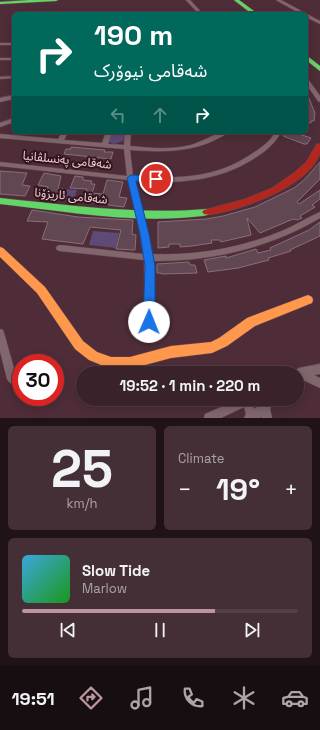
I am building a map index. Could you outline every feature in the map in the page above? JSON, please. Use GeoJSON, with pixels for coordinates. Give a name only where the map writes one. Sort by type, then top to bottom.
{"type":"FeatureCollection","features":[{"type":"Feature","properties":{"kind":"main road"},"geometry":{"type":"LineString","coordinates":[[2,2],[56,0]]}},
{"type":"Feature","properties":{"kind":"main road"},"geometry":{"type":"LineString","coordinates":[[236,0],[252,12]]}},
{"type":"Feature","properties":{"kind":"main road"},"geometry":{"type":"LineString","coordinates":[[246,0],[262,12]]}},
{"type":"Feature","properties":{"kind":"main road"},"geometry":{"type":"LineString","coordinates":[[308,50],[320,60]]}},
{"type":"Feature","properties":{"kind":"main road"},"geometry":{"type":"LineString","coordinates":[[308,59],[320,70]]}},
{"type":"Feature","properties":{"kind":"main road","name":"شەقامی ئاریزۆنا"},"geometry":{"type":"LineString","coordinates":[[0,200],[115,213],[139,214],[204,212],[234,207],[258,198],[294,177],[310,163],[320,146]]}},
{"type":"Feature","properties":{"kind":"main road"},"geometry":{"type":"LineString","coordinates":[[0,251],[41,290],[79,346],[93,356],[111,363],[130,363],[171,352],[212,347],[223,342],[251,322],[308,300]]}},
{"type":"Feature","properties":{"kind":"street"},"geometry":{"type":"LineString","coordinates":[[188,0],[199,12]]}},
{"type":"Feature","properties":{"kind":"street"},"geometry":{"type":"LineString","coordinates":[[278,0],[301,12]]}},
{"type":"Feature","properties":{"kind":"street"},"geometry":{"type":"LineString","coordinates":[[308,16],[320,22]]}},
{"type":"Feature","properties":{"kind":"street"},"geometry":{"type":"LineString","coordinates":[[0,44],[12,44]]}},
{"type":"Feature","properties":{"kind":"street"},"geometry":{"type":"LineString","coordinates":[[0,60],[12,59]]}},
{"type":"Feature","properties":{"kind":"street"},"geometry":{"type":"LineString","coordinates":[[0,78],[12,77]]}},
{"type":"Feature","properties":{"kind":"street"},"geometry":{"type":"LineString","coordinates":[[308,83],[320,100]]}},
{"type":"Feature","properties":{"kind":"street"},"geometry":{"type":"LineString","coordinates":[[0,100],[12,97]]}},
{"type":"Feature","properties":{"kind":"street"},"geometry":{"type":"LineString","coordinates":[[0,125],[12,121]]}},
{"type":"Feature","properties":{"kind":"street"},"geometry":{"type":"LineString","coordinates":[[60,142],[64,134]]}},
{"type":"Feature","properties":{"kind":"street"},"geometry":{"type":"LineString","coordinates":[[104,146],[108,134]]}},
{"type":"Feature","properties":{"kind":"street"},"geometry":{"type":"LineString","coordinates":[[128,134],[126,148],[131,178],[150,266],[149,322]]}},
{"type":"Feature","properties":{"kind":"street"},"geometry":{"type":"LineString","coordinates":[[0,136],[126,148],[176,150],[196,146],[222,134]]}},
{"type":"Feature","properties":{"kind":"street","name":"شەقامی پەنسلڤانیا"},"geometry":{"type":"LineString","coordinates":[[0,164],[131,178],[182,180],[208,176],[231,168],[255,156],[276,137],[277,134]]}},
{"type":"Feature","properties":{"kind":"street"},"geometry":{"type":"LineString","coordinates":[[60,248],[117,255],[184,257],[251,245],[299,227],[320,215]]}},
{"type":"Feature","properties":{"kind":"street"},"geometry":{"type":"LineString","coordinates":[[0,333],[12,379]]}},
{"type":"Feature","properties":{"kind":"street"},"geometry":{"type":"LineString","coordinates":[[304,373],[320,369]]}},
{"type":"Feature","properties":{"kind":"street"},"geometry":{"type":"LineString","coordinates":[[304,376],[320,383]]}},
{"type":"Feature","properties":{"kind":"street"},"geometry":{"type":"LineString","coordinates":[[209,418],[237,406]]}},
{"type":"Feature","properties":{"kind":"street"},"geometry":{"type":"LineString","coordinates":[[248,406],[251,418],[267,409]]}},
{"type":"Feature","properties":{"kind":"shaded area"},"geometry":{"type":"Polygon","coordinates":[[[111,134],[125,134],[123,141],[114,144],[109,142],[111,134]]]}},
{"type":"Feature","properties":{"kind":"shaded area"},"geometry":{"type":"Polygon","coordinates":[[[64,189],[77,190],[73,201],[59,200],[64,189]]]}},
{"type":"Feature","properties":{"kind":"shaded area"},"geometry":{"type":"Polygon","coordinates":[[[93,231],[119,233],[116,248],[89,245],[93,231]]]}},
{"type":"Feature","properties":{"kind":"building"},"geometry":{"type":"Polygon","coordinates":[[[308,96],[315,113],[314,121],[311,121],[311,123],[308,122],[308,96]]]}},
{"type":"Feature","properties":{"kind":"building"},"geometry":{"type":"Polygon","coordinates":[[[284,134],[299,134],[311,138],[307,144],[304,144],[283,136],[284,134]]]}},
{"type":"Feature","properties":{"kind":"building"},"geometry":{"type":"Polygon","coordinates":[[[71,147],[113,152],[111,159],[64,154],[66,149],[71,149],[71,147]]]}},
{"type":"Feature","properties":{"kind":"building"},"geometry":{"type":"Polygon","coordinates":[[[320,162],[320,179],[297,202],[299,204],[320,190],[320,199],[312,205],[315,207],[300,216],[302,218],[297,220],[293,219],[260,233],[247,218],[251,235],[221,242],[220,240],[211,240],[212,243],[180,247],[180,244],[169,244],[169,247],[158,248],[158,222],[206,219],[255,207],[294,188],[304,180],[320,162]]]}},
{"type":"Feature","properties":{"kind":"building"},"geometry":{"type":"Polygon","coordinates":[[[0,171],[27,173],[22,185],[30,186],[25,196],[0,194],[0,171]]]}},
{"type":"Feature","properties":{"kind":"building"},"geometry":{"type":"Polygon","coordinates":[[[44,173],[61,176],[58,189],[63,189],[59,200],[43,199],[48,187],[38,185],[44,173]]]}},
{"type":"Feature","properties":{"kind":"building"},"geometry":{"type":"Polygon","coordinates":[[[75,176],[83,177],[83,180],[92,181],[91,184],[95,184],[92,193],[103,194],[107,180],[123,182],[119,197],[127,198],[124,207],[83,202],[87,189],[70,188],[75,176]]]}},
{"type":"Feature","properties":{"kind":"building"},"geometry":{"type":"Polygon","coordinates":[[[32,210],[78,217],[133,220],[132,234],[136,235],[135,250],[116,249],[121,230],[90,227],[83,244],[42,239],[48,222],[27,221],[32,210]]]}},
{"type":"Feature","properties":{"kind":"building"},"geometry":{"type":"Polygon","coordinates":[[[320,222],[320,236],[290,250],[291,251],[268,258],[269,260],[238,268],[208,272],[204,260],[226,256],[226,258],[256,249],[258,253],[271,250],[270,248],[309,230],[320,222]]]}},
{"type":"Feature","properties":{"kind":"building"},"geometry":{"type":"Polygon","coordinates":[[[189,262],[190,265],[195,265],[197,273],[157,273],[157,264],[189,262]]]}},
{"type":"Feature","properties":{"kind":"traffic: fast"},"geometry":{"type":"LineString","coordinates":[[0,3],[56,0]]}},
{"type":"Feature","properties":{"kind":"traffic: fast"},"geometry":{"type":"LineString","coordinates":[[236,0],[252,12]]}},
{"type":"Feature","properties":{"kind":"traffic: fast"},"geometry":{"type":"LineString","coordinates":[[308,59],[320,69]]}},
{"type":"Feature","properties":{"kind":"traffic: fast"},"geometry":{"type":"LineString","coordinates":[[0,201],[77,210],[130,214],[156,215],[207,212]]}},
{"type":"Feature","properties":{"kind":"traffic: slow"},"geometry":{"type":"LineString","coordinates":[[0,251],[41,290],[79,345],[93,356],[111,363],[130,363],[171,352],[212,347],[223,342],[251,322],[308,300]]}},
{"type":"Feature","properties":{"kind":"traffic: jam"},"geometry":{"type":"LineString","coordinates":[[207,212],[248,202],[275,191],[309,164],[320,146]]}},
{"type":"Feature","properties":{"kind":"route"},"geometry":{"type":"LineString","coordinates":[[149,322],[150,266],[131,178],[156,179]]}}]}
